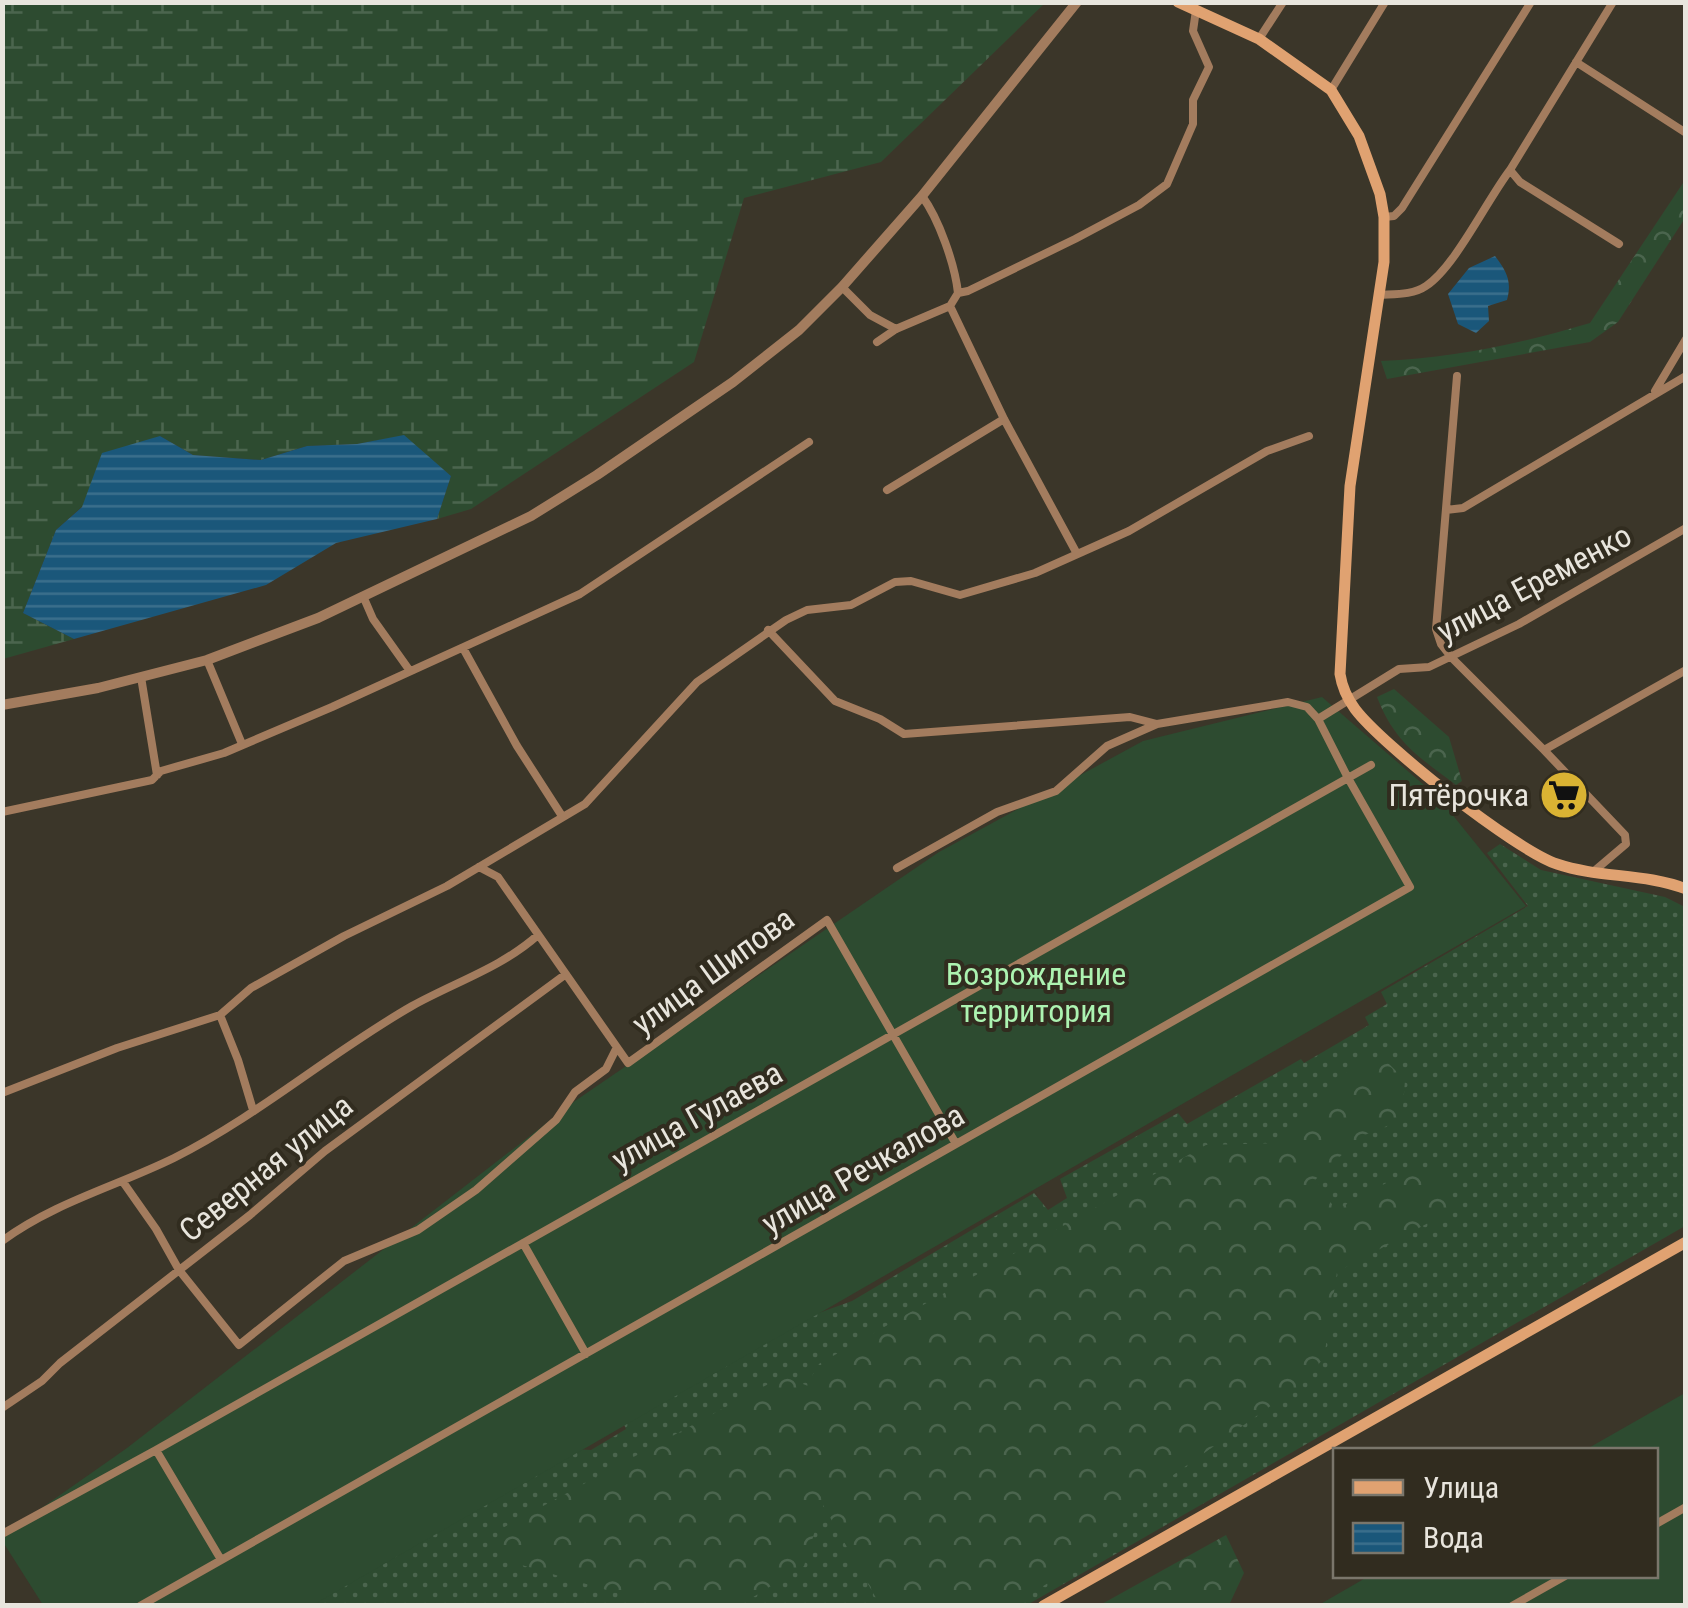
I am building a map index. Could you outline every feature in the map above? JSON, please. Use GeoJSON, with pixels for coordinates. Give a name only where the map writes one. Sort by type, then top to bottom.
{"type":"FeatureCollection","features":[{"type":"Feature","properties":{"kind":"main road"},"geometry":{"type":"LineString","coordinates":[[1178,2],[1259,39],[1332,90],[1366,153],[1384,217],[1384,262],[1350,486],[1346,539],[1340,656],[1342,686],[1350,700],[1382,736],[1486,821],[1552,862],[1686,889]]}},
{"type":"Feature","properties":{"kind":"main road"},"geometry":{"type":"LineString","coordinates":[[1043,1606],[1686,1242]]}},
{"type":"Feature","properties":{"kind":"street"},"geometry":{"type":"LineString","coordinates":[[2,704],[207,660],[318,618],[532,516],[598,475],[799,330],[922,196],[1077,2]]}},
{"type":"Feature","properties":{"kind":"street"},"geometry":{"type":"LineString","coordinates":[[1259,39],[1283,2]]}},
{"type":"Feature","properties":{"kind":"street"},"geometry":{"type":"LineString","coordinates":[[1332,90],[1385,2]]}},
{"type":"Feature","properties":{"kind":"street"},"geometry":{"type":"LineString","coordinates":[[1384,217],[1394,216],[1402,208],[1531,2]]}},
{"type":"Feature","properties":{"kind":"street"},"geometry":{"type":"LineString","coordinates":[[1380,294],[1403,294],[1424,288],[1440,274],[1510,170],[1613,2]]}},
{"type":"Feature","properties":{"kind":"street"},"geometry":{"type":"LineString","coordinates":[[958,293],[984,284],[1139,205],[1174,176],[1193,124],[1193,100],[1209,67],[1193,30],[1196,10]]}},
{"type":"Feature","properties":{"kind":"street"},"geometry":{"type":"LineString","coordinates":[[1576,62],[1686,133]]}},
{"type":"Feature","properties":{"kind":"street"},"geometry":{"type":"LineString","coordinates":[[1510,170],[1520,182],[1619,244]]}},
{"type":"Feature","properties":{"kind":"street"},"geometry":{"type":"LineString","coordinates":[[876,342],[950,306],[958,293],[956,273],[922,196]]}},
{"type":"Feature","properties":{"kind":"street"},"geometry":{"type":"LineString","coordinates":[[842,287],[870,315],[896,329]]}},
{"type":"Feature","properties":{"kind":"street"},"geometry":{"type":"LineString","coordinates":[[950,306],[1004,419],[1076,552]]}},
{"type":"Feature","properties":{"kind":"street"},"geometry":{"type":"LineString","coordinates":[[1652,395],[1686,339]]}},
{"type":"Feature","properties":{"kind":"street"},"geometry":{"type":"LineString","coordinates":[[1457,376],[1436,629],[1452,658],[1625,835],[1626,844],[1592,873]]}},
{"type":"Feature","properties":{"kind":"street"},"geometry":{"type":"LineString","coordinates":[[1446,510],[1463,508],[1686,376]]}},
{"type":"Feature","properties":{"kind":"street"},"geometry":{"type":"LineString","coordinates":[[887,490],[1004,419]]}},
{"type":"Feature","properties":{"kind":"street"},"geometry":{"type":"LineString","coordinates":[[2,1093],[117,1048],[220,1015],[251,988],[304,957],[478,868],[595,796],[697,682],[768,630],[807,610],[852,605],[895,582],[920,584],[948,594],[972,593],[1061,563],[1076,552],[1129,531],[1268,451],[1309,436]]}},
{"type":"Feature","properties":{"kind":"street"},"geometry":{"type":"LineString","coordinates":[[2,812],[152,780],[161,771],[199,762],[463,648],[580,594],[809,442]]}},
{"type":"Feature","properties":{"kind":"street","name":"улица Еременко"},"geometry":{"type":"LineString","coordinates":[[1350,700],[1399,670],[1430,667],[1520,624],[1686,528]]}},
{"type":"Feature","properties":{"kind":"street"},"geometry":{"type":"LineString","coordinates":[[363,596],[373,618],[410,671]]}},
{"type":"Feature","properties":{"kind":"street"},"geometry":{"type":"LineString","coordinates":[[768,630],[834,700],[880,719],[904,734],[1130,716],[1157,724]]}},
{"type":"Feature","properties":{"kind":"street"},"geometry":{"type":"LineString","coordinates":[[463,648],[562,816]]}},
{"type":"Feature","properties":{"kind":"street"},"geometry":{"type":"LineString","coordinates":[[207,660],[242,744]]}},
{"type":"Feature","properties":{"kind":"street"},"geometry":{"type":"LineString","coordinates":[[1544,750],[1686,670]]}},
{"type":"Feature","properties":{"kind":"street"},"geometry":{"type":"LineString","coordinates":[[140,677],[157,776]]}},
{"type":"Feature","properties":{"kind":"street"},"geometry":{"type":"LineString","coordinates":[[897,868],[997,812],[1056,791],[1107,746],[1157,724],[1288,702],[1307,707],[1318,719],[1350,700]]}},
{"type":"Feature","properties":{"kind":"street","name":"улица Речкалова"},"geometry":{"type":"LineString","coordinates":[[140,1606],[1410,887],[1318,719]]}},
{"type":"Feature","properties":{"kind":"street","name":"улица Гулаева"},"geometry":{"type":"LineString","coordinates":[[2,1534],[1372,765]]}},
{"type":"Feature","properties":{"kind":"street"},"geometry":{"type":"LineString","coordinates":[[123,1182],[180,1270],[239,1345],[344,1261],[418,1230],[476,1190],[556,1120],[575,1092],[606,1069],[616,1049],[498,877],[478,868]]}},
{"type":"Feature","properties":{"kind":"street","name":"улица Шипова"},"geometry":{"type":"LineString","coordinates":[[616,1049],[628,1063],[827,920],[956,1144]]}},
{"type":"Feature","properties":{"kind":"street"},"geometry":{"type":"LineString","coordinates":[[2,1242],[39,1218],[195,1147],[414,1005],[513,956],[538,935]]}},
{"type":"Feature","properties":{"kind":"street","name":"Северная улица"},"geometry":{"type":"LineString","coordinates":[[2,1408],[42,1381],[250,1215],[325,1150],[566,974]]}},
{"type":"Feature","properties":{"kind":"street"},"geometry":{"type":"LineString","coordinates":[[220,1015],[252,1110]]}},
{"type":"Feature","properties":{"kind":"street"},"geometry":{"type":"LineString","coordinates":[[524,1243],[586,1354]]}},
{"type":"Feature","properties":{"kind":"street"},"geometry":{"type":"LineString","coordinates":[[156,1450],[220,1558]]}},
{"type":"Feature","properties":{"kind":"street"},"geometry":{"type":"LineString","coordinates":[[1658,1523],[1686,1507]]}},
{"type":"Feature","properties":{"kind":"street"},"geometry":{"type":"LineString","coordinates":[[1512,1606],[1561,1578]]}},
{"type":"Feature","properties":{"kind":"green space"},"geometry":{"type":"Polygon","coordinates":[[[3,3],[1045,3],[881,162],[744,198],[694,362],[471,509],[437,519],[451,476],[403,436],[357,444],[307,446],[261,460],[193,455],[160,436],[56,530],[23,613],[74,639],[3,659],[3,3]]]}},
{"type":"Feature","properties":{"kind":"green space"},"geometry":{"type":"Polygon","coordinates":[[[1685,180],[1685,218],[1618,322],[1590,342],[1387,379],[1381,361],[1486,349],[1590,323],[1685,180]]]}},
{"type":"Feature","properties":{"kind":"green space"},"geometry":{"type":"Polygon","coordinates":[[[1394,689],[1449,737],[1462,781],[1456,785],[1400,737],[1377,697],[1394,689]]]}},
{"type":"Feature","properties":{"kind":"green space","name":"Возрождение территория"},"geometry":{"type":"Polygon","coordinates":[[[1322,697],[1439,798],[1526,906],[313,1605],[43,1605],[3,1542],[3,1535],[127,1448],[575,1101],[939,852],[1143,741],[1322,697]]]}},
{"type":"Feature","properties":{"kind":"green space"},"geometry":{"type":"Polygon","coordinates":[[[1500,844],[1541,870],[1665,897],[1685,907],[1685,1226],[1027,1605],[280,1606],[557,1448],[591,1450],[626,1429],[619,1413],[755,1336],[852,1301],[1034,1193],[1048,1210],[1067,1198],[1060,1179],[1178,1113],[1187,1124],[1369,1025],[1365,1017],[1387,1004],[1381,992],[1528,906],[1487,853],[1500,844]]]}},
{"type":"Feature","properties":{"kind":"green space"},"geometry":{"type":"Polygon","coordinates":[[[1362,1057],[1387,1062],[1405,1080],[1402,1120],[1362,1136],[1315,1180],[1336,1210],[1416,1167],[1444,1170],[1456,1208],[1337,1272],[1324,1358],[1299,1386],[1138,1500],[1068,1571],[1012,1605],[880,1605],[823,1505],[804,1566],[740,1605],[661,1606],[505,1560],[497,1531],[783,1376],[808,1386],[817,1365],[1206,1145],[1277,1143],[1362,1057]]]}},
{"type":"Feature","properties":{"kind":"green space"},"geometry":{"type":"Polygon","coordinates":[[[1685,1393],[1685,1605],[1317,1606],[1366,1578],[1658,1578],[1658,1448],[1589,1448],[1685,1393]]]}},
{"type":"Feature","properties":{"kind":"green space"},"geometry":{"type":"Polygon","coordinates":[[[1226,1535],[1244,1573],[1229,1605],[1100,1605],[1226,1535]]]}},
{"type":"Feature","properties":{"kind":"water"},"geometry":{"type":"Polygon","coordinates":[[[1495,256],[1507,277],[1507,300],[1488,306],[1489,321],[1476,333],[1458,324],[1448,294],[1469,268],[1495,256]]]}},
{"type":"Feature","properties":{"kind":"water"},"geometry":{"type":"Polygon","coordinates":[[[404,435],[451,476],[437,519],[336,543],[266,585],[74,639],[23,613],[56,530],[82,507],[102,453],[160,436],[193,455],[261,460],[307,446],[357,444],[404,435]]]}},
{"type":"Feature","properties":{"kind":"place","name":"Пятёрочка"},"geometry":{"type":"Point","coordinates":[1564,795]}}]}
